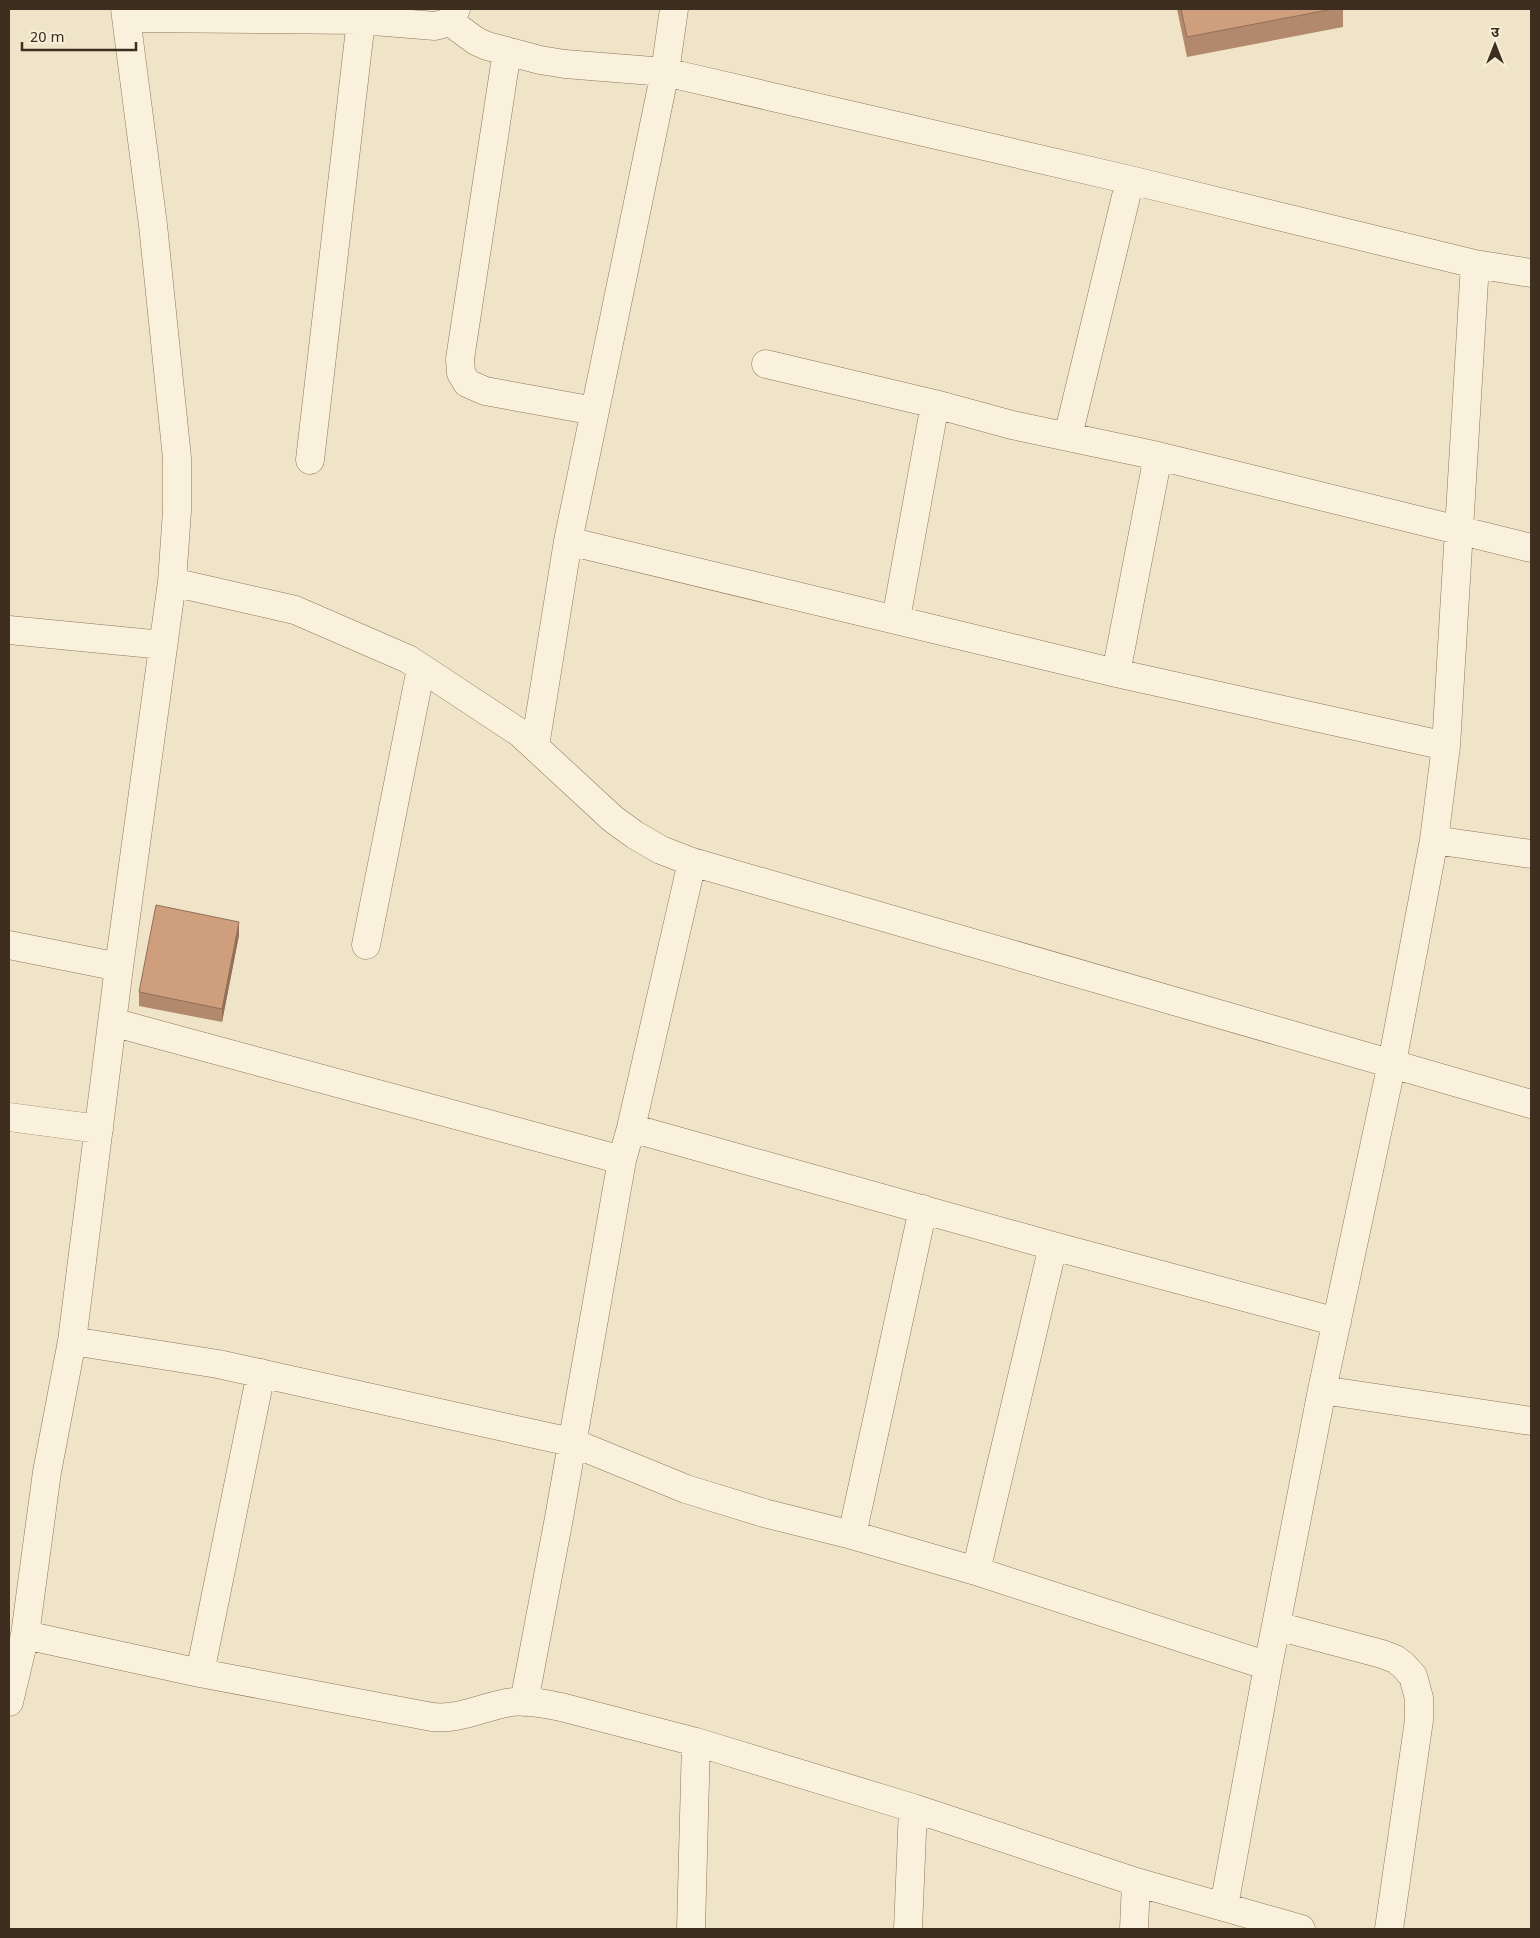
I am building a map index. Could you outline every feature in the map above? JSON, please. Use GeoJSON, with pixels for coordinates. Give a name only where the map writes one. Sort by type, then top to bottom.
{"type":"FeatureCollection","features":[{"type":"Feature","properties":{"kind":"street"},"geometry":{"type":"LineString","coordinates":[[535,746],[568,542],[665,72],[674,9]]}},
{"type":"Feature","properties":{"kind":"street"},"geometry":{"type":"LineString","coordinates":[[9,1702],[25,1635],[47,1472],[72,1341],[112,1022],[172,582],[177,511],[177,458],[153,225],[126,14],[361,20],[435,26],[453,15],[476,40],[540,60],[565,64],[665,72],[1130,180],[1476,264],[1531,274]]}},
{"type":"Feature","properties":{"kind":"street"},"geometry":{"type":"LineString","coordinates":[[310,460],[361,20]]}},
{"type":"Feature","properties":{"kind":"street"},"geometry":{"type":"LineString","coordinates":[[507,51],[460,359],[460,373],[467,383],[485,391],[595,411]]}},
{"type":"Feature","properties":{"kind":"street"},"geometry":{"type":"LineString","coordinates":[[1068,436],[1130,180]]}},
{"type":"Feature","properties":{"kind":"street"},"geometry":{"type":"LineString","coordinates":[[1224,1906],[1268,1666],[1322,1390],[1392,1063],[1434,840],[1446,746],[1476,264]]}},
{"type":"Feature","properties":{"kind":"street"},"geometry":{"type":"LineString","coordinates":[[766,364],[935,404],[1012,425],[1158,456],[1531,548]]}},
{"type":"Feature","properties":{"kind":"street"},"geometry":{"type":"LineString","coordinates":[[896,619],[935,404]]}},
{"type":"Feature","properties":{"kind":"street"},"geometry":{"type":"LineString","coordinates":[[1116,672],[1158,456]]}},
{"type":"Feature","properties":{"kind":"street"},"geometry":{"type":"LineString","coordinates":[[568,542],[1116,672],[1446,746]]}},
{"type":"Feature","properties":{"kind":"street"},"geometry":{"type":"LineString","coordinates":[[172,582],[295,610],[408,659],[503,721],[535,746],[613,819],[635,835],[661,850],[692,862],[1531,1104]]}},
{"type":"Feature","properties":{"kind":"street"},"geometry":{"type":"LineString","coordinates":[[9,630],[163,645]]}},
{"type":"Feature","properties":{"kind":"street"},"geometry":{"type":"LineString","coordinates":[[366,945],[421,668]]}},
{"type":"Feature","properties":{"kind":"street"},"geometry":{"type":"LineString","coordinates":[[1434,840],[1531,854]]}},
{"type":"Feature","properties":{"kind":"street"},"geometry":{"type":"LineString","coordinates":[[524,1702],[559,1518],[622,1160],[692,862]]}},
{"type":"Feature","properties":{"kind":"street"},"geometry":{"type":"LineString","coordinates":[[9,945],[120,967]]}},
{"type":"Feature","properties":{"kind":"street"},"geometry":{"type":"LineString","coordinates":[[112,1022],[622,1160]]}},
{"type":"Feature","properties":{"kind":"street"},"geometry":{"type":"LineString","coordinates":[[9,1117],[99,1129]]}},
{"type":"Feature","properties":{"kind":"street"},"geometry":{"type":"LineString","coordinates":[[631,1128],[1053,1246],[1337,1322]]}},
{"type":"Feature","properties":{"kind":"street"},"geometry":{"type":"LineString","coordinates":[[852,1535],[922,1210]]}},
{"type":"Feature","properties":{"kind":"street"},"geometry":{"type":"LineString","coordinates":[[976,1571],[1053,1246]]}},
{"type":"Feature","properties":{"kind":"street"},"geometry":{"type":"LineString","coordinates":[[72,1341],[218,1364],[571,1442],[686,1489],[764,1513],[852,1535],[976,1571],[1268,1666]]}},
{"type":"Feature","properties":{"kind":"street"},"geometry":{"type":"LineString","coordinates":[[200,1673],[261,1373]]}},
{"type":"Feature","properties":{"kind":"street"},"geometry":{"type":"LineString","coordinates":[[1322,1390],[1531,1421]]}},
{"type":"Feature","properties":{"kind":"street"},"geometry":{"type":"LineString","coordinates":[[1277,1626],[1382,1654],[1403,1665],[1413,1676],[1419,1698],[1419,1720],[1389,1929]]}},
{"type":"Feature","properties":{"kind":"street"},"geometry":{"type":"LineString","coordinates":[[25,1635],[200,1673],[444,1718],[461,1716],[510,1702],[562,1707],[696,1742],[912,1808],[1136,1882],[1301,1929]]}},
{"type":"Feature","properties":{"kind":"street"},"geometry":{"type":"LineString","coordinates":[[692,1929],[696,1742]]}},
{"type":"Feature","properties":{"kind":"street"},"geometry":{"type":"LineString","coordinates":[[908,1929],[912,1808]]}},
{"type":"Feature","properties":{"kind":"street"},"geometry":{"type":"LineString","coordinates":[[1134,1929],[1136,1882]]}},
{"type":"Feature","properties":{"kind":"building"},"geometry":{"type":"Polygon","coordinates":[[[1181,9],[1333,9],[1187,37],[1181,9]]]}},
{"type":"Feature","properties":{"kind":"building"},"geometry":{"type":"Polygon","coordinates":[[[156,905],[239,922],[222,1009],[139,992],[156,905]]]}}]}
